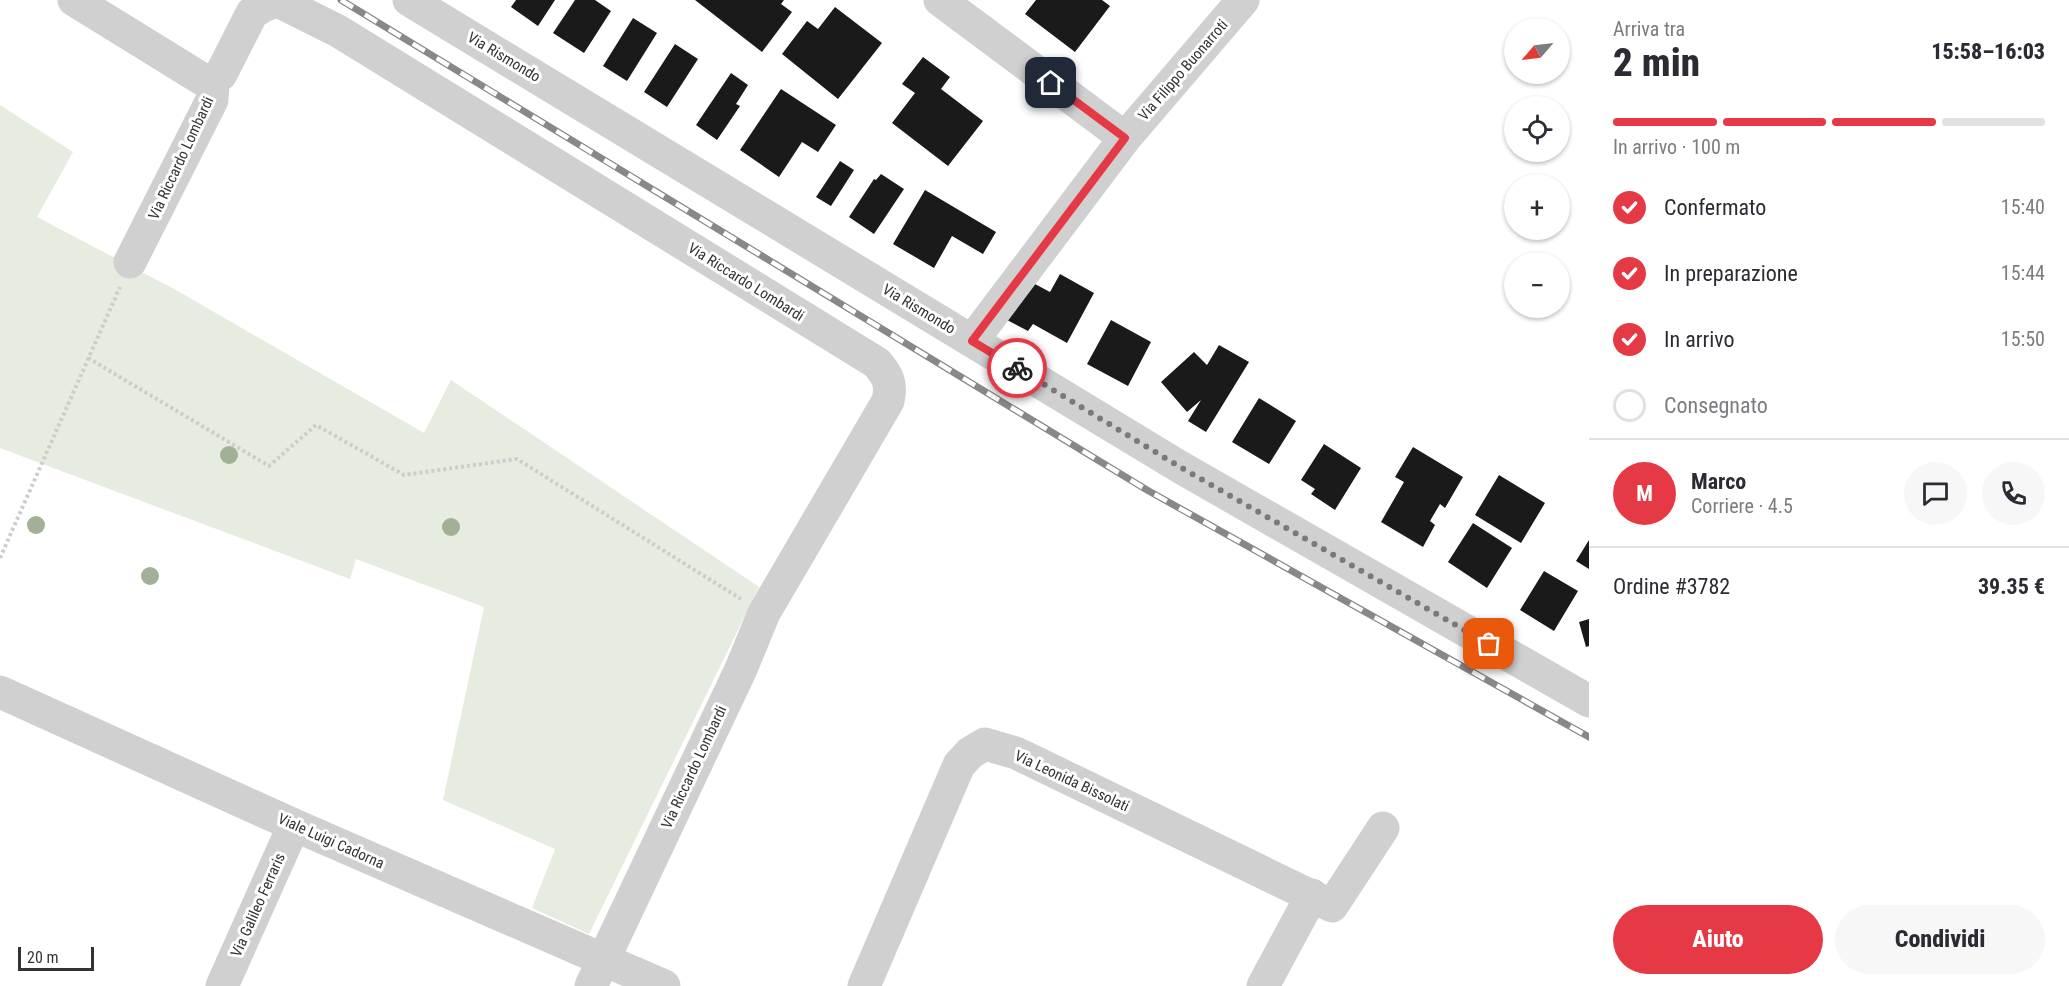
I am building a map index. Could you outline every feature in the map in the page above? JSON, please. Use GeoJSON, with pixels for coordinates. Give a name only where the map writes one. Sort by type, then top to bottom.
{"type":"FeatureCollection","features":[{"type":"Feature","properties":{"kind":"street"},"geometry":{"type":"LineString","coordinates":[[74,0],[202,79],[213,81]]}},
{"type":"Feature","properties":{"kind":"street","name":"Via Rismondo"},"geometry":{"type":"LineString","coordinates":[[409,0],[1180,467],[1589,701]]}},
{"type":"Feature","properties":{"kind":"street"},"geometry":{"type":"LineString","coordinates":[[940,0],[1125,138]]}},
{"type":"Feature","properties":{"kind":"street","name":"Via Filippo Buonarroti"},"geometry":{"type":"LineString","coordinates":[[972,341],[1125,138],[1243,0]]}},
{"type":"Feature","properties":{"kind":"street","name":"Via Riccardo Lombardi"},"geometry":{"type":"LineString","coordinates":[[130,262],[212,100],[213,81],[221,74],[252,13],[265,5],[278,1],[338,31],[877,363],[887,374],[891,388],[888,401],[764,613],[741,669],[597,973]]}},
{"type":"Feature","properties":{"kind":"street","name":"Viale Luigi Cadorna"},"geometry":{"type":"LineString","coordinates":[[0,692],[294,825],[597,973],[664,986]]}},
{"type":"Feature","properties":{"kind":"street","name":"Via Leonida Bissolati"},"geometry":{"type":"LineString","coordinates":[[864,986],[958,765],[970,753],[985,744],[1016,753],[1312,895]]}},
{"type":"Feature","properties":{"kind":"street","name":"Via Galileo Ferraris"},"geometry":{"type":"LineString","coordinates":[[222,986],[294,825]]}},
{"type":"Feature","properties":{"kind":"street"},"geometry":{"type":"LineString","coordinates":[[1263,986],[1312,895],[1332,906],[1383,828]]}},
{"type":"Feature","properties":{"kind":"path"},"geometry":{"type":"LineString","coordinates":[[0,558],[130,262]]}},
{"type":"Feature","properties":{"kind":"path"},"geometry":{"type":"LineString","coordinates":[[88,358],[269,466],[316,425],[404,475],[517,459],[764,613]]}},
{"type":"Feature","properties":{"kind":"shaded area"},"geometry":{"type":"Polygon","coordinates":[[[0,105],[73,152],[37,217],[176,290],[424,433],[451,380],[759,587],[589,934],[532,908],[555,849],[443,800],[484,607],[356,559],[350,579],[0,448],[0,105]]]}},
{"type":"Feature","properties":{"kind":"building"},"geometry":{"type":"Polygon","coordinates":[[[516,0],[555,0],[538,26],[511,7],[516,0]]]}},
{"type":"Feature","properties":{"kind":"building"},"geometry":{"type":"Polygon","coordinates":[[[575,0],[595,0],[611,11],[584,53],[553,33],[575,0]]]}},
{"type":"Feature","properties":{"kind":"building"},"geometry":{"type":"Polygon","coordinates":[[[695,0],[784,0],[781,4],[792,12],[762,52],[695,0]]]}},
{"type":"Feature","properties":{"kind":"building"},"geometry":{"type":"Polygon","coordinates":[[[1036,0],[1102,0],[1110,6],[1075,52],[1025,14],[1036,0]]]}},
{"type":"Feature","properties":{"kind":"building"},"geometry":{"type":"Polygon","coordinates":[[[835,7],[882,43],[838,99],[782,54],[807,21],[818,29],[835,7]]]}},
{"type":"Feature","properties":{"kind":"building"},"geometry":{"type":"Polygon","coordinates":[[[633,18],[657,33],[627,81],[603,66],[633,18]]]}},
{"type":"Feature","properties":{"kind":"building"},"geometry":{"type":"Polygon","coordinates":[[[675,44],[698,59],[667,107],[644,92],[675,44]]]}},
{"type":"Feature","properties":{"kind":"building"},"geometry":{"type":"Polygon","coordinates":[[[923,57],[950,77],[941,89],[983,121],[948,166],[892,123],[915,93],[902,84],[923,57]]]}},
{"type":"Feature","properties":{"kind":"building"},"geometry":{"type":"Polygon","coordinates":[[[731,73],[748,85],[736,104],[740,106],[717,140],[696,125],[731,73]]]}},
{"type":"Feature","properties":{"kind":"building"},"geometry":{"type":"Polygon","coordinates":[[[781,89],[836,125],[818,152],[802,142],[779,177],[740,150],[781,89]]]}},
{"type":"Feature","properties":{"kind":"building"},"geometry":{"type":"Polygon","coordinates":[[[840,161],[854,170],[831,206],[816,197],[840,161]]]}},
{"type":"Feature","properties":{"kind":"building"},"geometry":{"type":"Polygon","coordinates":[[[881,174],[904,189],[874,234],[849,217],[874,179],[876,180],[881,174]]]}},
{"type":"Feature","properties":{"kind":"building"},"geometry":{"type":"Polygon","coordinates":[[[925,190],[996,232],[983,254],[952,236],[934,268],[893,244],[925,190]]]}},
{"type":"Feature","properties":{"kind":"building"},"geometry":{"type":"Polygon","coordinates":[[[1060,274],[1094,293],[1067,343],[1033,324],[1028,331],[1007,320],[1017,301],[1021,303],[1033,283],[1050,292],[1060,274]]]}},
{"type":"Feature","properties":{"kind":"building"},"geometry":{"type":"Polygon","coordinates":[[[1111,320],[1151,342],[1128,386],[1087,364],[1111,320]]]}},
{"type":"Feature","properties":{"kind":"building"},"geometry":{"type":"Polygon","coordinates":[[[1219,345],[1249,362],[1206,432],[1188,421],[1201,400],[1187,412],[1161,382],[1194,352],[1207,365],[1219,345]]]}},
{"type":"Feature","properties":{"kind":"building"},"geometry":{"type":"Polygon","coordinates":[[[1259,398],[1296,421],[1269,464],[1232,442],[1259,398]]]}},
{"type":"Feature","properties":{"kind":"building"},"geometry":{"type":"Polygon","coordinates":[[[1324,444],[1361,468],[1335,510],[1311,494],[1315,489],[1301,480],[1324,444]]]}},
{"type":"Feature","properties":{"kind":"building"},"geometry":{"type":"Polygon","coordinates":[[[1413,447],[1463,477],[1445,508],[1440,504],[1430,521],[1435,525],[1423,547],[1381,522],[1404,482],[1395,477],[1413,447]]]}},
{"type":"Feature","properties":{"kind":"building"},"geometry":{"type":"Polygon","coordinates":[[[1499,475],[1545,503],[1521,543],[1475,515],[1499,475]]]}},
{"type":"Feature","properties":{"kind":"building"},"geometry":{"type":"Polygon","coordinates":[[[1473,523],[1512,548],[1487,588],[1448,562],[1473,523]]]}},
{"type":"Feature","properties":{"kind":"building"},"geometry":{"type":"Polygon","coordinates":[[[1589,540],[1589,569],[1576,561],[1589,540]]]}},
{"type":"Feature","properties":{"kind":"building"},"geometry":{"type":"Polygon","coordinates":[[[1544,571],[1578,591],[1554,631],[1520,610],[1544,571]]]}},
{"type":"Feature","properties":{"kind":"building"},"geometry":{"type":"Polygon","coordinates":[[[1589,619],[1589,646],[1586,647],[1579,622],[1589,619]]]}},
{"type":"Feature","properties":{"kind":"railway"},"geometry":{"type":"LineString","coordinates":[[341,0],[1147,490],[1589,737]]}},
{"type":"Feature","properties":{"kind":"way so far"},"geometry":{"type":"LineString","coordinates":[[1017,368],[1180,467],[1489,644]]}},
{"type":"Feature","properties":{"kind":"route"},"geometry":{"type":"LineString","coordinates":[[1017,368],[972,341],[1125,138],[1051,83]]}}]}
